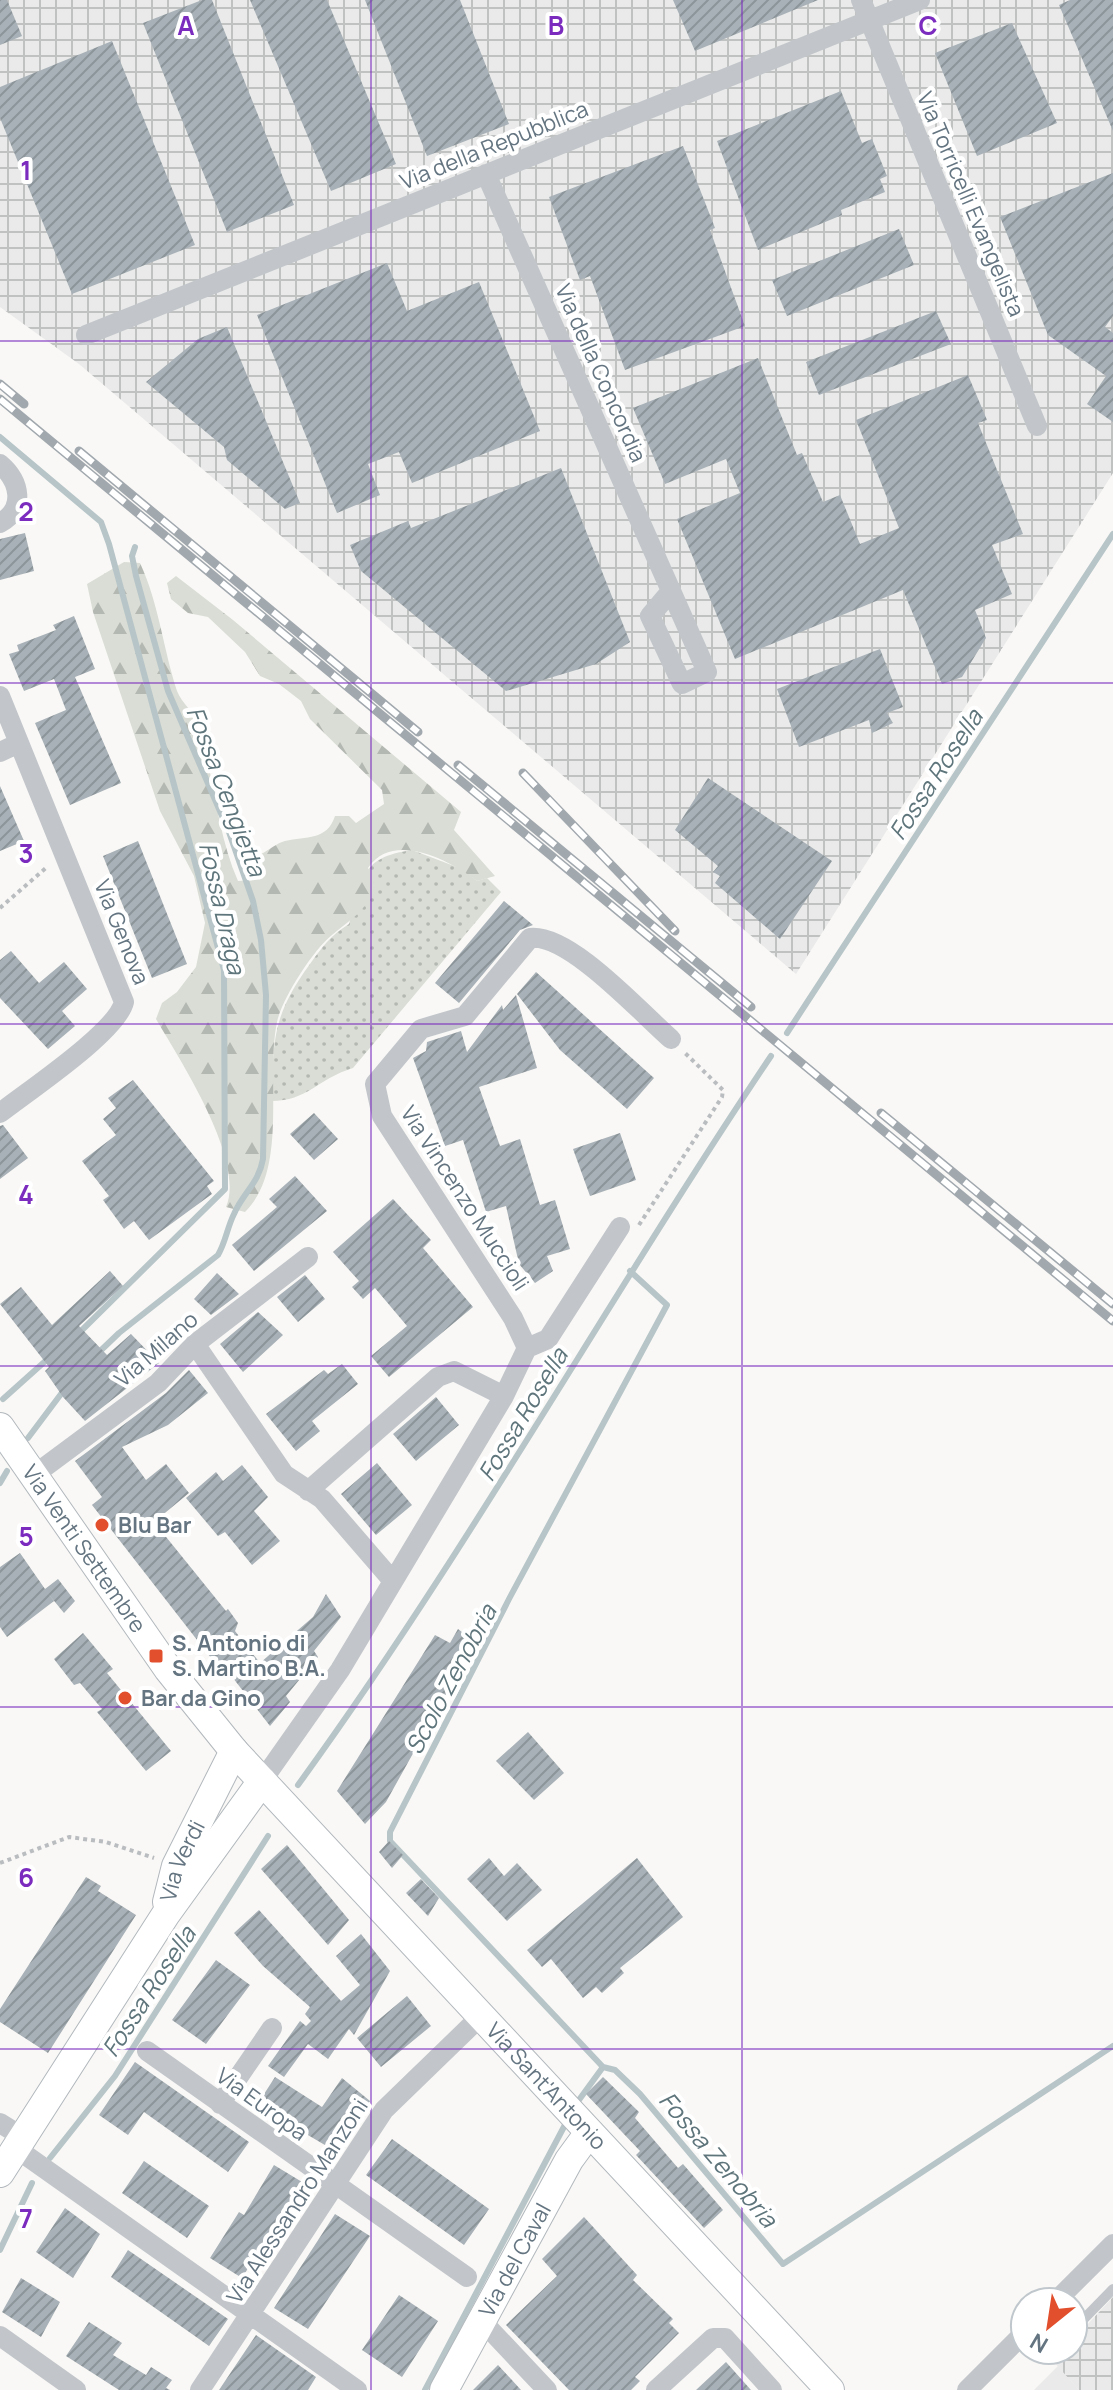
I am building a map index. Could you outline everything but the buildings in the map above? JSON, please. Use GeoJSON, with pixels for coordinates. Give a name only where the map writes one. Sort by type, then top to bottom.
{"type":"FeatureCollection","features":[{"type":"Feature","properties":{"kind":"main road","name":"Via Venti Settembre"},"geometry":{"type":"LineString","coordinates":[[0,1427],[168,1669],[262,1781]]}},
{"type":"Feature","properties":{"kind":"main road","name":"Via Verdi"},"geometry":{"type":"LineString","coordinates":[[166,1914],[167,1893],[176,1866],[234,1751]]}},
{"type":"Feature","properties":{"kind":"main road","name":"Via Verdi"},"geometry":{"type":"LineString","coordinates":[[166,1914],[262,1781]]}},
{"type":"Feature","properties":{"kind":"main road","name":"Via Sant'Antonio"},"geometry":{"type":"LineString","coordinates":[[262,1781],[830,2390]]}},
{"type":"Feature","properties":{"kind":"main road"},"geometry":{"type":"LineString","coordinates":[[0,2173],[13,2136],[166,1914]]}},
{"type":"Feature","properties":{"kind":"main road","name":"Via del Caval"},"geometry":{"type":"LineString","coordinates":[[444,2390],[569,2160],[588,2134]]}},
{"type":"Feature","properties":{"kind":"street","name":"Via Torricelli Evangelista"},"geometry":{"type":"LineString","coordinates":[[861,0],[1037,426]]}},
{"type":"Feature","properties":{"kind":"street","name":"Via della Repubblica"},"geometry":{"type":"LineString","coordinates":[[86,335],[920,0]]}},
{"type":"Feature","properties":{"kind":"street","name":"Via della Concordia"},"geometry":{"type":"LineString","coordinates":[[486,174],[671,591]]}},
{"type":"Feature","properties":{"kind":"street"},"geometry":{"type":"LineString","coordinates":[[0,464],[16,484],[19,498],[12,515],[0,523]]}},
{"type":"Feature","properties":{"kind":"street","name":"Via Genova"},"geometry":{"type":"LineString","coordinates":[[0,696],[124,1002],[121,1015],[102,1033],[0,1113]]}},
{"type":"Feature","properties":{"kind":"street"},"geometry":{"type":"LineString","coordinates":[[0,752],[19,743]]}},
{"type":"Feature","properties":{"kind":"street","name":"Via Vincenzo Muccioli"},"geometry":{"type":"LineString","coordinates":[[527,1348],[513,1318],[382,1116],[375,1084],[421,1029],[465,1016],[530,938],[542,937],[574,954],[671,1039]]}},
{"type":"Feature","properties":{"kind":"street"},"geometry":{"type":"LineString","coordinates":[[262,1781],[340,1670],[504,1396],[527,1348],[548,1339],[620,1227]]}},
{"type":"Feature","properties":{"kind":"street","name":"Via Milano"},"geometry":{"type":"LineString","coordinates":[[34,1475],[158,1383],[195,1344],[308,1257]]}},
{"type":"Feature","properties":{"kind":"street"},"geometry":{"type":"LineString","coordinates":[[195,1344],[284,1474],[322,1499],[392,1580]]}},
{"type":"Feature","properties":{"kind":"street"},"geometry":{"type":"LineString","coordinates":[[308,1491],[438,1377],[454,1371],[504,1396]]}},
{"type":"Feature","properties":{"kind":"street","name":"Via Alessandro Manzoni"},"geometry":{"type":"LineString","coordinates":[[200,2390],[384,2110],[481,2016]]}},
{"type":"Feature","properties":{"kind":"street"},"geometry":{"type":"LineString","coordinates":[[220,2104],[272,2028]]}},
{"type":"Feature","properties":{"kind":"street","name":"Via Europa"},"geometry":{"type":"LineString","coordinates":[[147,2051],[333,2186],[467,2277]]}},
{"type":"Feature","properties":{"kind":"street"},"geometry":{"type":"LineString","coordinates":[[13,2136],[250,2314],[357,2390]]}},
{"type":"Feature","properties":{"kind":"street"},"geometry":{"type":"LineString","coordinates":[[1071,2286],[1113,2244]]}},
{"type":"Feature","properties":{"kind":"street"},"geometry":{"type":"LineString","coordinates":[[481,2320],[547,2390]]}},
{"type":"Feature","properties":{"kind":"street"},"geometry":{"type":"LineString","coordinates":[[0,2336],[76,2390]]}},
{"type":"Feature","properties":{"kind":"street"},"geometry":{"type":"LineString","coordinates":[[656,2390],[713,2338],[725,2338],[772,2390]]}},
{"type":"Feature","properties":{"kind":"street"},"geometry":{"type":"LineString","coordinates":[[967,2390],[1009,2351]]}},
{"type":"Feature","properties":{"kind":"lane"},"geometry":{"type":"LineString","coordinates":[[1089,2314],[1113,2289]]}},
{"type":"Feature","properties":{"kind":"path"},"geometry":{"type":"LineString","coordinates":[[0,908],[64,852]]}},
{"type":"Feature","properties":{"kind":"path"},"geometry":{"type":"LineString","coordinates":[[620,1227],[634,1233],[722,1097],[723,1090],[671,1039]]}},
{"type":"Feature","properties":{"kind":"path"},"geometry":{"type":"LineString","coordinates":[[0,1863],[69,1837],[106,1842],[176,1866]]}},
{"type":"Feature","properties":{"kind":"shaded area"},"geometry":{"type":"Polygon","coordinates":[[[0,0],[1113,0],[1113,473],[796,974],[79,364],[0,307],[0,0]]]}},
{"type":"Feature","properties":{"kind":"shaded area"},"geometry":{"type":"Polygon","coordinates":[[[1113,2297],[1113,2390],[1079,2390],[1057,2366],[1089,2366],[1089,2323],[1113,2297]]]}},
{"type":"Feature","properties":{"kind":"shaded area"},"geometry":{"type":"Polygon","coordinates":[[[1058,2366],[1079,2390],[1034,2390],[1058,2366]]]}},
{"type":"Feature","properties":{"kind":"green space"},"geometry":{"type":"Polygon","coordinates":[[[124,562],[140,563],[177,691],[199,727],[225,844],[238,881],[253,880],[261,854],[279,843],[321,834],[335,816],[349,816],[356,823],[384,804],[382,790],[310,719],[301,701],[279,684],[260,676],[245,652],[208,617],[188,613],[171,599],[167,583],[176,576],[233,620],[461,812],[454,830],[495,876],[477,881],[438,858],[407,850],[392,851],[379,857],[368,868],[375,886],[366,903],[316,952],[280,1012],[274,1045],[273,1122],[267,1172],[259,1194],[245,1212],[226,1207],[230,1187],[219,1138],[194,1084],[156,1019],[162,1003],[177,992],[196,967],[205,923],[194,876],[160,811],[93,612],[87,584],[124,562]]]}},
{"type":"Feature","properties":{"kind":"green space"},"geometry":{"type":"Polygon","coordinates":[[[412,850],[462,869],[477,881],[487,878],[501,892],[353,1068],[304,1093],[271,1101],[277,1028],[288,998],[323,947],[349,924],[366,873],[382,858],[412,850]]]}},
{"type":"Feature","properties":{"kind":"waterway","name":"Fossa Draga"},"geometry":{"type":"LineString","coordinates":[[0,437],[101,522],[224,970],[225,1189],[78,1334]]}},
{"type":"Feature","properties":{"kind":"waterway","name":"Fossa Rosella"},"geometry":{"type":"LineString","coordinates":[[787,1033],[1113,534]]}},
{"type":"Feature","properties":{"kind":"waterway","name":"Fossa Cengietta"},"geometry":{"type":"LineString","coordinates":[[96,1355],[119,1333],[218,1255],[234,1214],[258,1175],[263,1159],[266,995],[261,940],[253,901],[229,832],[168,691],[136,576],[132,556],[135,547]]}},
{"type":"Feature","properties":{"kind":"waterway","name":"Fossa Rosella"},"geometry":{"type":"LineString","coordinates":[[298,1785],[421,1606],[771,1056]]}},
{"type":"Feature","properties":{"kind":"waterway","name":"Scolo Zenobria"},"geometry":{"type":"LineString","coordinates":[[603,2067],[390,1841],[390,1832],[509,1599],[667,1305],[630,1271]]}},
{"type":"Feature","properties":{"kind":"waterway","name":"Fossa Draga"},"geometry":{"type":"LineString","coordinates":[[3,1399],[51,1356]]}},
{"type":"Feature","properties":{"kind":"waterway","name":"Fossa Cengietta"},"geometry":{"type":"LineString","coordinates":[[28,1438],[64,1390]]}},
{"type":"Feature","properties":{"kind":"waterway","name":"Fossa Cengietta"},"geometry":{"type":"LineString","coordinates":[[0,1483],[7,1471]]}},
{"type":"Feature","properties":{"kind":"waterway","name":"Fossa Rosella"},"geometry":{"type":"LineString","coordinates":[[50,2158],[115,2076],[268,1836]]}},
{"type":"Feature","properties":{"kind":"waterway","name":"Fossa Zenobria"},"geometry":{"type":"LineString","coordinates":[[576,2104],[603,2067],[615,2070],[640,2094],[783,2264],[1113,2046]]}},
{"type":"Feature","properties":{"kind":"waterway","name":"Fossa Zenobria"},"geometry":{"type":"LineString","coordinates":[[425,2390],[567,2121]]}},
{"type":"Feature","properties":{"kind":"waterway","name":"Fossa Rosella"},"geometry":{"type":"LineString","coordinates":[[0,2250],[32,2183]]}},
{"type":"Feature","properties":{"kind":"railway"},"geometry":{"type":"LineString","coordinates":[[0,384],[24,404]]}},
{"type":"Feature","properties":{"kind":"railway"},"geometry":{"type":"LineString","coordinates":[[0,399],[1113,1321]]}},
{"type":"Feature","properties":{"kind":"railway"},"geometry":{"type":"LineString","coordinates":[[79,451],[418,732]]}},
{"type":"Feature","properties":{"kind":"railway"},"geometry":{"type":"LineString","coordinates":[[458,765],[751,1007]]}},
{"type":"Feature","properties":{"kind":"railway"},"geometry":{"type":"LineString","coordinates":[[523,773],[675,931]]}},
{"type":"Feature","properties":{"kind":"railway"},"geometry":{"type":"LineString","coordinates":[[881,1113],[1113,1304]]}},
{"type":"Feature","properties":{"kind":"place","name":"Blu Bar"},"geometry":{"type":"Point","coordinates":[102,1525]}},
{"type":"Feature","properties":{"kind":"place","name":"S. Antonio di S. Martino B.A."},"geometry":{"type":"Point","coordinates":[156,1656]}},
{"type":"Feature","properties":{"kind":"place","name":"Bar da Gino"},"geometry":{"type":"Point","coordinates":[125,1698]}}]}
